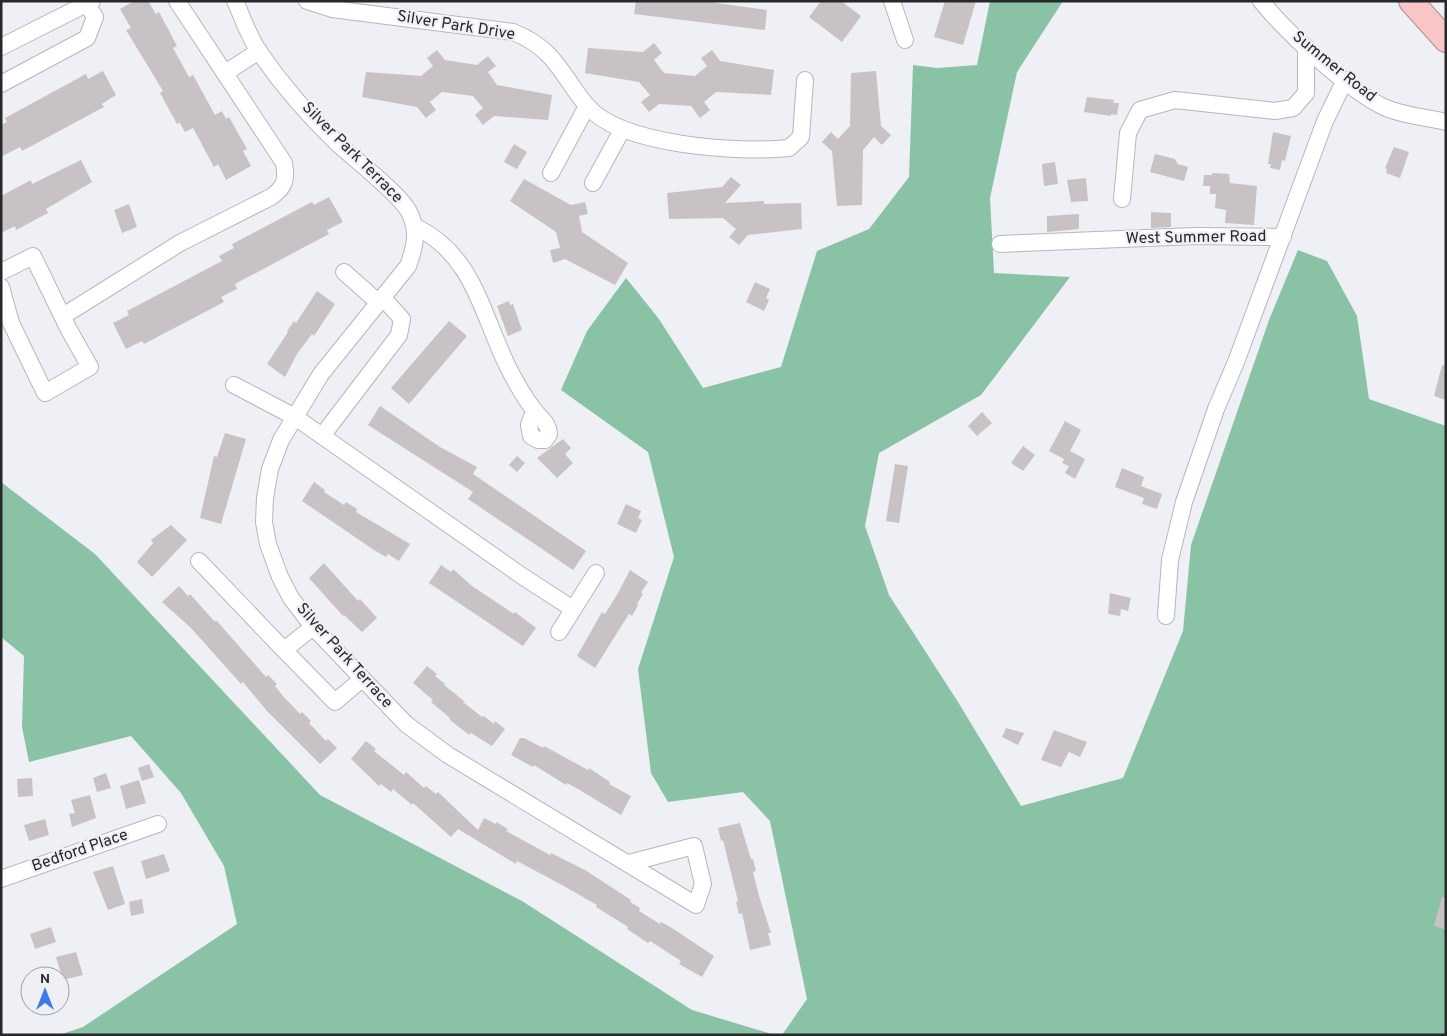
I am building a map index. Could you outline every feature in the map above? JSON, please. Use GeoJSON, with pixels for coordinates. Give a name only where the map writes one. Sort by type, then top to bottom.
{"type":"FeatureCollection","features":[{"type":"Feature","properties":{"kind":"highway"},"geometry":{"type":"LineString","coordinates":[[1411,1],[1446,40]]}},
{"type":"Feature","properties":{"kind":"highway"},"geometry":{"type":"LineString","coordinates":[[1430,1],[1446,22]]}},
{"type":"Feature","properties":{"kind":"street"},"geometry":{"type":"LineString","coordinates":[[63,316],[180,243],[271,197],[284,188],[286,182],[284,163],[177,1]]}},
{"type":"Feature","properties":{"kind":"street","name":"Silver Park Terrace"},"geometry":{"type":"LineString","coordinates":[[235,1],[259,52],[324,130],[404,205],[416,227],[416,247],[408,266],[321,374],[281,440],[270,469],[264,498],[264,522],[268,544],[280,577],[291,598],[313,626],[406,724],[448,755],[630,863],[696,905],[703,884],[694,846],[630,863]]}},
{"type":"Feature","properties":{"kind":"street","name":"Silver Park Drive"},"geometry":{"type":"LineString","coordinates":[[307,1],[332,9],[513,32],[529,38],[551,56],[587,106],[600,118],[622,130],[693,145],[763,150],[789,148],[800,137],[805,80]]}},
{"type":"Feature","properties":{"kind":"street"},"geometry":{"type":"LineString","coordinates":[[892,1],[905,40]]}},
{"type":"Feature","properties":{"kind":"street","name":"Summer Road"},"geometry":{"type":"LineString","coordinates":[[1261,1],[1276,20],[1367,97],[1384,107],[1401,113],[1446,122]]}},
{"type":"Feature","properties":{"kind":"street"},"geometry":{"type":"LineString","coordinates":[[1,48],[89,3],[95,17],[87,38],[1,84]]}},
{"type":"Feature","properties":{"kind":"street"},"geometry":{"type":"LineString","coordinates":[[1122,199],[1128,133],[1140,110],[1175,100],[1275,111],[1293,108],[1306,93],[1306,47]]}},
{"type":"Feature","properties":{"kind":"street"},"geometry":{"type":"LineString","coordinates":[[225,73],[259,52]]}},
{"type":"Feature","properties":{"kind":"street","name":"West Summer Road"},"geometry":{"type":"LineString","coordinates":[[1000,244],[1195,236],[1282,237],[1326,122],[1345,80]]}},
{"type":"Feature","properties":{"kind":"street"},"geometry":{"type":"LineString","coordinates":[[551,173],[587,106]]}},
{"type":"Feature","properties":{"kind":"street"},"geometry":{"type":"LineString","coordinates":[[593,184],[622,130]]}},
{"type":"Feature","properties":{"kind":"street"},"geometry":{"type":"LineString","coordinates":[[416,227],[434,236],[454,256],[471,280],[508,367],[534,411]]}},
{"type":"Feature","properties":{"kind":"street"},"geometry":{"type":"LineString","coordinates":[[1166,616],[1170,560],[1184,502],[1216,408],[1282,237]]}},
{"type":"Feature","properties":{"kind":"street"},"geometry":{"type":"LineString","coordinates":[[1,272],[33,256],[90,367],[45,393],[11,323],[1,287]]}},
{"type":"Feature","properties":{"kind":"street"},"geometry":{"type":"LineString","coordinates":[[322,436],[399,335],[402,319],[381,300],[344,272]]}},
{"type":"Feature","properties":{"kind":"street"},"geometry":{"type":"LineString","coordinates":[[234,386],[295,417],[522,576],[574,609]]}},
{"type":"Feature","properties":{"kind":"street"},"geometry":{"type":"LineString","coordinates":[[199,561],[335,702],[362,679]]}},
{"type":"Feature","properties":{"kind":"street"},"geometry":{"type":"LineString","coordinates":[[559,632],[596,573]]}},
{"type":"Feature","properties":{"kind":"street"},"geometry":{"type":"LineString","coordinates":[[284,650],[313,626]]}},
{"type":"Feature","properties":{"kind":"street","name":"Bedford Place"},"geometry":{"type":"LineString","coordinates":[[1,879],[158,824]]}},
{"type":"Feature","properties":{"kind":"green space"},"geometry":{"type":"Polygon","coordinates":[[[990,1],[1063,1],[1017,72],[990,198],[994,273],[1070,277],[981,395],[879,453],[865,526],[889,595],[958,702],[1021,806],[1123,778],[1183,631],[1191,545],[1269,320],[1298,250],[1327,261],[1357,316],[1369,399],[1446,426],[1446,1035],[782,1035],[807,999],[770,821],[743,792],[668,802],[651,773],[638,669],[674,557],[648,452],[561,390],[587,331],[626,278],[659,319],[703,388],[781,367],[817,251],[869,229],[909,177],[913,65],[937,68],[977,65],[990,1]]]}},
{"type":"Feature","properties":{"kind":"green space"},"geometry":{"type":"Polygon","coordinates":[[[1,482],[95,554],[320,795],[522,901],[692,1010],[775,1035],[59,1035],[83,1027],[237,924],[224,866],[181,793],[131,736],[29,762],[22,727],[24,656],[1,637],[1,482]]]}},
{"type":"Feature","properties":{"kind":"building"},"geometry":{"type":"Polygon","coordinates":[[[134,1],[148,1],[156,14],[159,12],[177,46],[173,48],[189,77],[193,75],[215,115],[222,111],[226,119],[229,117],[247,149],[243,151],[251,166],[226,180],[218,164],[214,167],[193,128],[185,132],[180,123],[177,124],[160,93],[163,91],[126,30],[131,28],[120,9],[134,1]]]}},
{"type":"Feature","properties":{"kind":"building"},"geometry":{"type":"Polygon","coordinates":[[[636,1],[702,1],[767,10],[765,30],[634,14],[636,1]]]}},
{"type":"Feature","properties":{"kind":"building"},"geometry":{"type":"Polygon","coordinates":[[[821,1],[841,1],[861,16],[842,42],[809,17],[821,1]]]}},
{"type":"Feature","properties":{"kind":"building"},"geometry":{"type":"Polygon","coordinates":[[[945,1],[976,1],[963,45],[934,37],[945,1]]]}},
{"type":"Feature","properties":{"kind":"building"},"geometry":{"type":"Polygon","coordinates":[[[654,43],[662,53],[654,60],[664,73],[695,76],[707,66],[701,58],[712,50],[720,61],[774,70],[771,95],[716,92],[704,102],[710,110],[700,118],[691,106],[659,104],[649,112],[641,102],[650,95],[639,82],[585,73],[588,48],[643,52],[654,43]]]}},
{"type":"Feature","properties":{"kind":"building"},"geometry":{"type":"Polygon","coordinates":[[[437,50],[445,60],[477,65],[488,56],[496,66],[488,72],[497,85],[552,95],[548,120],[494,116],[483,125],[475,115],[483,108],[473,96],[442,92],[430,102],[436,110],[426,118],[417,107],[362,97],[366,72],[421,76],[433,66],[427,58],[437,50]]]}},
{"type":"Feature","properties":{"kind":"building"},"geometry":{"type":"Polygon","coordinates":[[[103,71],[116,95],[102,104],[104,107],[22,151],[20,147],[1,157],[1,125],[7,122],[5,118],[86,74],[88,79],[103,71]]]}},
{"type":"Feature","properties":{"kind":"building"},"geometry":{"type":"Polygon","coordinates":[[[876,71],[881,126],[891,135],[882,145],[874,137],[863,150],[862,205],[837,206],[832,151],[822,142],[831,132],[838,139],[850,126],[851,73],[876,71]]]}},
{"type":"Feature","properties":{"kind":"building"},"geometry":{"type":"Polygon","coordinates":[[[1087,97],[1114,100],[1113,103],[1119,103],[1117,115],[1111,114],[1111,116],[1084,112],[1087,97]]]}},
{"type":"Feature","properties":{"kind":"building"},"geometry":{"type":"Polygon","coordinates":[[[1273,132],[1291,136],[1285,161],[1282,160],[1280,170],[1270,168],[1271,164],[1268,164],[1273,132]]]}},
{"type":"Feature","properties":{"kind":"building"},"geometry":{"type":"Polygon","coordinates":[[[514,144],[527,152],[517,169],[504,162],[514,144]]]}},
{"type":"Feature","properties":{"kind":"building"},"geometry":{"type":"Polygon","coordinates":[[[1394,147],[1409,152],[1400,178],[1386,173],[1387,169],[1385,168],[1394,147]]]}},
{"type":"Feature","properties":{"kind":"building"},"geometry":{"type":"Polygon","coordinates":[[[1155,154],[1175,159],[1178,164],[1188,167],[1184,181],[1150,172],[1155,154]]]}},
{"type":"Feature","properties":{"kind":"building"},"geometry":{"type":"Polygon","coordinates":[[[81,160],[92,182],[46,209],[48,213],[16,230],[15,226],[1,233],[1,196],[31,180],[32,184],[81,160]]]}},
{"type":"Feature","properties":{"kind":"building"},"geometry":{"type":"Polygon","coordinates":[[[1055,162],[1058,184],[1044,186],[1042,164],[1055,162]]]}},
{"type":"Feature","properties":{"kind":"building"},"geometry":{"type":"Polygon","coordinates":[[[1212,173],[1229,174],[1230,183],[1257,186],[1254,225],[1225,223],[1226,210],[1215,208],[1216,194],[1210,194],[1210,186],[1203,186],[1204,175],[1212,175],[1212,173]]]}},
{"type":"Feature","properties":{"kind":"building"},"geometry":{"type":"Polygon","coordinates":[[[731,177],[741,185],[725,203],[764,201],[764,204],[801,203],[802,229],[748,235],[739,245],[729,237],[736,229],[723,218],[669,219],[667,193],[722,187],[731,177]]]}},
{"type":"Feature","properties":{"kind":"building"},"geometry":{"type":"Polygon","coordinates":[[[1086,178],[1088,201],[1071,202],[1067,180],[1086,178]]]}},
{"type":"Feature","properties":{"kind":"building"},"geometry":{"type":"Polygon","coordinates":[[[524,179],[571,205],[585,202],[588,214],[579,216],[582,232],[628,263],[615,285],[565,259],[553,263],[550,250],[560,248],[556,232],[510,201],[524,179]]]}},
{"type":"Feature","properties":{"kind":"building"},"geometry":{"type":"Polygon","coordinates":[[[329,197],[343,222],[327,230],[329,234],[235,284],[237,289],[221,297],[224,302],[144,344],[142,341],[126,349],[113,323],[129,315],[127,311],[222,261],[219,256],[234,248],[232,244],[312,202],[314,205],[329,197]]]}},
{"type":"Feature","properties":{"kind":"building"},"geometry":{"type":"Polygon","coordinates":[[[129,204],[137,227],[122,233],[114,210],[129,204]]]}},
{"type":"Feature","properties":{"kind":"building"},"geometry":{"type":"Polygon","coordinates":[[[1151,212],[1171,213],[1171,227],[1151,228],[1151,212]]]}},
{"type":"Feature","properties":{"kind":"building"},"geometry":{"type":"Polygon","coordinates":[[[1079,214],[1079,229],[1047,232],[1047,216],[1079,214]]]}},
{"type":"Feature","properties":{"kind":"building"},"geometry":{"type":"Polygon","coordinates":[[[755,282],[770,289],[766,298],[769,300],[764,311],[746,302],[755,282]]]}},
{"type":"Feature","properties":{"kind":"building"},"geometry":{"type":"Polygon","coordinates":[[[317,291],[335,304],[314,336],[312,334],[297,354],[285,377],[267,364],[287,331],[294,321],[296,323],[317,291]]]}},
{"type":"Feature","properties":{"kind":"building"},"geometry":{"type":"Polygon","coordinates":[[[509,301],[510,305],[513,304],[522,330],[508,336],[497,306],[509,301]]]}},
{"type":"Feature","properties":{"kind":"building"},"geometry":{"type":"Polygon","coordinates":[[[449,321],[467,336],[409,404],[391,388],[449,321]]]}},
{"type":"Feature","properties":{"kind":"building"},"geometry":{"type":"Polygon","coordinates":[[[1442,365],[1446,366],[1446,400],[1434,396],[1442,365]]]}},
{"type":"Feature","properties":{"kind":"building"},"geometry":{"type":"Polygon","coordinates":[[[380,406],[440,447],[477,467],[473,474],[586,551],[573,570],[468,499],[473,492],[368,425],[380,406]]]}},
{"type":"Feature","properties":{"kind":"building"},"geometry":{"type":"Polygon","coordinates":[[[982,412],[992,423],[977,436],[968,426],[982,412]]]}},
{"type":"Feature","properties":{"kind":"building"},"geometry":{"type":"Polygon","coordinates":[[[1065,421],[1081,430],[1070,451],[1085,459],[1075,479],[1065,473],[1069,466],[1062,463],[1064,459],[1049,451],[1065,421]]]}},
{"type":"Feature","properties":{"kind":"building"},"geometry":{"type":"Polygon","coordinates":[[[225,433],[246,439],[221,524],[200,518],[214,456],[217,457],[225,433]]]}},
{"type":"Feature","properties":{"kind":"building"},"geometry":{"type":"Polygon","coordinates":[[[563,439],[571,448],[565,454],[573,463],[557,478],[537,458],[563,439]]]}},
{"type":"Feature","properties":{"kind":"building"},"geometry":{"type":"Polygon","coordinates":[[[1023,446],[1035,455],[1023,471],[1011,463],[1023,446]]]}},
{"type":"Feature","properties":{"kind":"building"},"geometry":{"type":"Polygon","coordinates":[[[517,456],[525,463],[517,472],[509,465],[517,456]]]}},
{"type":"Feature","properties":{"kind":"building"},"geometry":{"type":"Polygon","coordinates":[[[895,464],[908,466],[899,523],[886,521],[895,464]]]}},
{"type":"Feature","properties":{"kind":"building"},"geometry":{"type":"Polygon","coordinates":[[[1122,468],[1144,477],[1141,486],[1162,494],[1157,509],[1142,504],[1144,498],[1115,487],[1122,468]]]}},
{"type":"Feature","properties":{"kind":"building"},"geometry":{"type":"Polygon","coordinates":[[[314,482],[325,490],[324,492],[344,505],[346,502],[357,509],[356,512],[410,544],[399,561],[388,554],[386,557],[374,550],[302,501],[314,482]]]}},
{"type":"Feature","properties":{"kind":"building"},"geometry":{"type":"Polygon","coordinates":[[[626,504],[641,511],[638,518],[642,520],[636,533],[617,524],[626,504]]]}},
{"type":"Feature","properties":{"kind":"building"},"geometry":{"type":"Polygon","coordinates":[[[171,525],[187,540],[152,577],[137,562],[153,543],[151,540],[171,525]]]}},
{"type":"Feature","properties":{"kind":"building"},"geometry":{"type":"Polygon","coordinates":[[[324,563],[358,601],[360,599],[377,618],[362,632],[343,616],[309,578],[324,563]]]}},
{"type":"Feature","properties":{"kind":"building"},"geometry":{"type":"Polygon","coordinates":[[[441,565],[451,572],[453,569],[472,586],[514,614],[515,612],[536,628],[523,646],[429,583],[441,565]]]}},
{"type":"Feature","properties":{"kind":"building"},"geometry":{"type":"Polygon","coordinates":[[[630,570],[648,582],[641,592],[643,594],[632,616],[629,614],[595,668],[577,656],[602,612],[605,614],[618,593],[630,570]]]}},
{"type":"Feature","properties":{"kind":"building"},"geometry":{"type":"Polygon","coordinates":[[[179,586],[188,596],[190,594],[215,622],[216,620],[266,677],[268,675],[277,684],[275,686],[283,696],[300,714],[302,712],[311,721],[309,723],[326,741],[328,739],[337,748],[320,764],[267,711],[243,682],[241,684],[191,628],[162,602],[179,586]]]}},
{"type":"Feature","properties":{"kind":"building"},"geometry":{"type":"Polygon","coordinates":[[[1110,593],[1131,598],[1128,611],[1121,609],[1120,616],[1108,614],[1110,593]]]}},
{"type":"Feature","properties":{"kind":"building"},"geometry":{"type":"Polygon","coordinates":[[[427,666],[463,702],[482,717],[484,716],[494,724],[495,721],[505,729],[492,746],[471,733],[469,735],[449,719],[431,702],[433,700],[413,683],[427,666]]]}},
{"type":"Feature","properties":{"kind":"building"},"geometry":{"type":"Polygon","coordinates":[[[1006,728],[1024,733],[1018,745],[1002,737],[1006,728]]]}},
{"type":"Feature","properties":{"kind":"building"},"geometry":{"type":"Polygon","coordinates":[[[1054,730],[1087,742],[1080,757],[1069,752],[1061,767],[1041,760],[1054,730]]]}},
{"type":"Feature","properties":{"kind":"building"},"geometry":{"type":"Polygon","coordinates":[[[520,738],[524,738],[543,748],[544,746],[588,770],[589,768],[610,782],[609,784],[631,796],[621,815],[534,765],[533,767],[511,755],[520,738]]]}},
{"type":"Feature","properties":{"kind":"building"},"geometry":{"type":"Polygon","coordinates":[[[366,741],[376,749],[374,751],[404,775],[406,772],[424,788],[426,786],[436,794],[438,792],[478,830],[484,818],[496,824],[496,822],[508,829],[506,831],[550,855],[551,853],[585,870],[631,900],[630,902],[640,908],[639,911],[660,924],[661,922],[672,928],[714,956],[702,977],[679,964],[681,961],[650,941],[648,943],[627,929],[628,927],[596,907],[597,905],[562,885],[517,861],[516,864],[458,829],[451,837],[413,803],[412,805],[393,789],[391,792],[381,784],[379,786],[351,759],[366,741]]]}},
{"type":"Feature","properties":{"kind":"building"},"geometry":{"type":"Polygon","coordinates":[[[149,764],[154,777],[142,781],[138,768],[149,764]]]}},
{"type":"Feature","properties":{"kind":"building"},"geometry":{"type":"Polygon","coordinates":[[[106,773],[111,788],[97,792],[93,778],[106,773]]]}},
{"type":"Feature","properties":{"kind":"building"},"geometry":{"type":"Polygon","coordinates":[[[32,778],[33,796],[18,797],[17,779],[32,778]]]}},
{"type":"Feature","properties":{"kind":"building"},"geometry":{"type":"Polygon","coordinates":[[[139,780],[146,803],[126,809],[120,786],[139,780]]]}},
{"type":"Feature","properties":{"kind":"building"},"geometry":{"type":"Polygon","coordinates":[[[90,795],[96,818],[72,827],[69,814],[75,813],[71,800],[90,795]]]}},
{"type":"Feature","properties":{"kind":"building"},"geometry":{"type":"Polygon","coordinates":[[[45,819],[49,835],[29,841],[24,825],[45,819]]]}},
{"type":"Feature","properties":{"kind":"building"},"geometry":{"type":"Polygon","coordinates":[[[740,823],[751,859],[753,859],[756,871],[753,872],[771,933],[768,933],[771,945],[750,950],[742,913],[739,914],[736,902],[738,901],[723,840],[721,841],[718,828],[740,823]]]}},
{"type":"Feature","properties":{"kind":"building"},"geometry":{"type":"Polygon","coordinates":[[[164,854],[170,871],[146,879],[141,861],[164,854]]]}},
{"type":"Feature","properties":{"kind":"building"},"geometry":{"type":"Polygon","coordinates":[[[113,866],[125,904],[108,910],[93,872],[113,866]]]}},
{"type":"Feature","properties":{"kind":"building"},"geometry":{"type":"Polygon","coordinates":[[[1442,897],[1446,897],[1446,930],[1434,926],[1442,897]]]}},
{"type":"Feature","properties":{"kind":"building"},"geometry":{"type":"Polygon","coordinates":[[[142,899],[144,913],[131,916],[129,902],[142,899]]]}},
{"type":"Feature","properties":{"kind":"building"},"geometry":{"type":"Polygon","coordinates":[[[51,927],[56,942],[35,949],[30,934],[51,927]]]}},
{"type":"Feature","properties":{"kind":"building"},"geometry":{"type":"Polygon","coordinates":[[[76,952],[83,975],[70,978],[70,966],[59,966],[56,957],[76,952]]]}}]}
